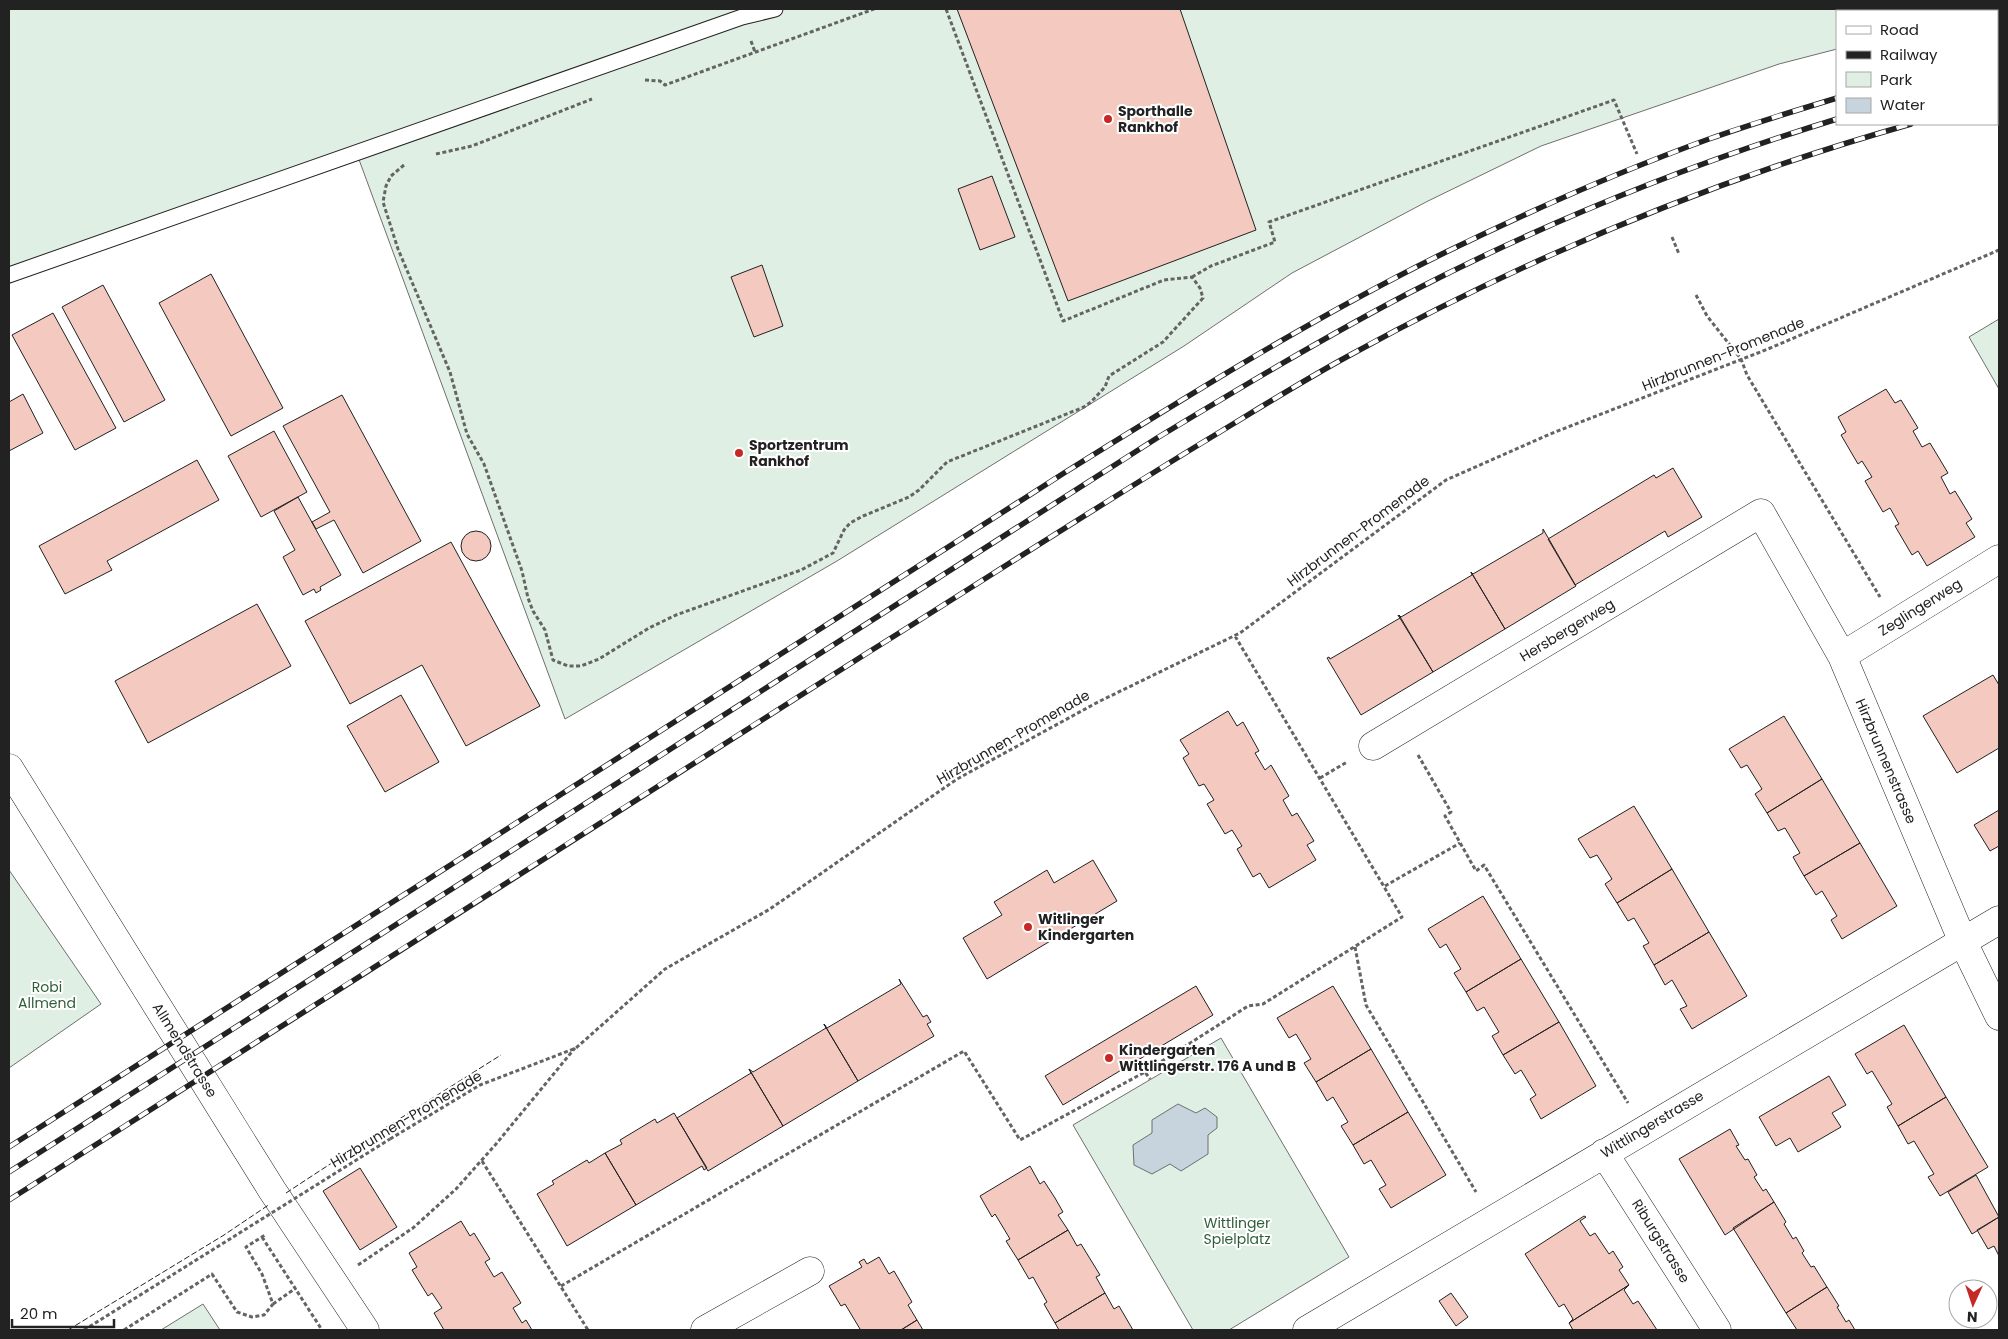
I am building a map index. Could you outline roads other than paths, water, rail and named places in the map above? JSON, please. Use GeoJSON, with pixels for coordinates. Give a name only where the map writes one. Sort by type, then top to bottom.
{"type":"FeatureCollection","features":[{"type":"Feature","properties":{"kind":"street","name":"Hirzbrunnenstrasse"},"geometry":{"type":"LineString","coordinates":[[1761,513],[1842,656],[1963,942],[1999,1016]]}},
{"type":"Feature","properties":{"kind":"street","name":"Hersbergerweg"},"geometry":{"type":"LineString","coordinates":[[1373,746],[1761,513]]}},
{"type":"Feature","properties":{"kind":"street","name":"Zeglingerweg"},"geometry":{"type":"LineString","coordinates":[[1842,656],[1999,559]]}},
{"type":"Feature","properties":{"kind":"street","name":"Allmendstrasse"},"geometry":{"type":"LineString","coordinates":[[9,768],[292,1220],[365,1330]]}},
{"type":"Feature","properties":{"kind":"street","name":"Wittlingerstrasse"},"geometry":{"type":"LineString","coordinates":[[1307,1330],[1604,1152],[1999,920]]}},
{"type":"Feature","properties":{"kind":"street","name":"Riburgstrasse"},"geometry":{"type":"LineString","coordinates":[[1604,1152],[1717,1330]]}},
{"type":"Feature","properties":{"kind":"street"},"geometry":{"type":"LineString","coordinates":[[705,1330],[810,1271]]}},
{"type":"Feature","properties":{"kind":"lane"},"geometry":{"type":"LineString","coordinates":[[9,275],[742,17],[774,9]]}},
{"type":"Feature","properties":{"kind":"water"},"geometry":{"type":"Polygon","coordinates":[[[1178,1104],[1196,1113],[1205,1108],[1217,1117],[1217,1128],[1208,1135],[1208,1154],[1181,1171],[1170,1164],[1152,1174],[1134,1165],[1133,1145],[1152,1133],[1152,1120],[1178,1104]]]}},
{"type":"Feature","properties":{"kind":"railway"},"geometry":{"type":"LineString","coordinates":[[9,1147],[1064,473],[1300,330],[1446,252],[1576,192],[1642,164],[1709,139],[1836,98]]}},
{"type":"Feature","properties":{"kind":"railway"},"geometry":{"type":"LineString","coordinates":[[9,1172],[1157,438],[1313,345],[1461,267],[1619,196],[1727,155],[1836,119]]}},
{"type":"Feature","properties":{"kind":"railway"},"geometry":{"type":"LineString","coordinates":[[9,1200],[864,655],[1294,387],[1419,319],[1487,285],[1625,223],[1695,195],[1766,170],[1908,125]]}},
{"type":"Feature","properties":{"kind":"place","name":"Sporthalle Rankhof"},"geometry":{"type":"Point","coordinates":[1108,119]}},
{"type":"Feature","properties":{"kind":"place","name":"Sportzentrum Rankhof"},"geometry":{"type":"Point","coordinates":[739,453]}},
{"type":"Feature","properties":{"kind":"place","name":"Witlinger Kindergarten"},"geometry":{"type":"Point","coordinates":[1028,927]}},
{"type":"Feature","properties":{"kind":"place","name":"Kindergarten Wittlingerstr. 176 A und B"},"geometry":{"type":"Point","coordinates":[1109,1058]}},
{"type":"Feature","properties":{"kind":"park label","name":"Robi Allmend"},"geometry":{"type":"Point","coordinates":[47,996]}},
{"type":"Feature","properties":{"kind":"park label","name":"Wittlinger Spielplatz"},"geometry":{"type":"Point","coordinates":[1237,1232]}}]}
